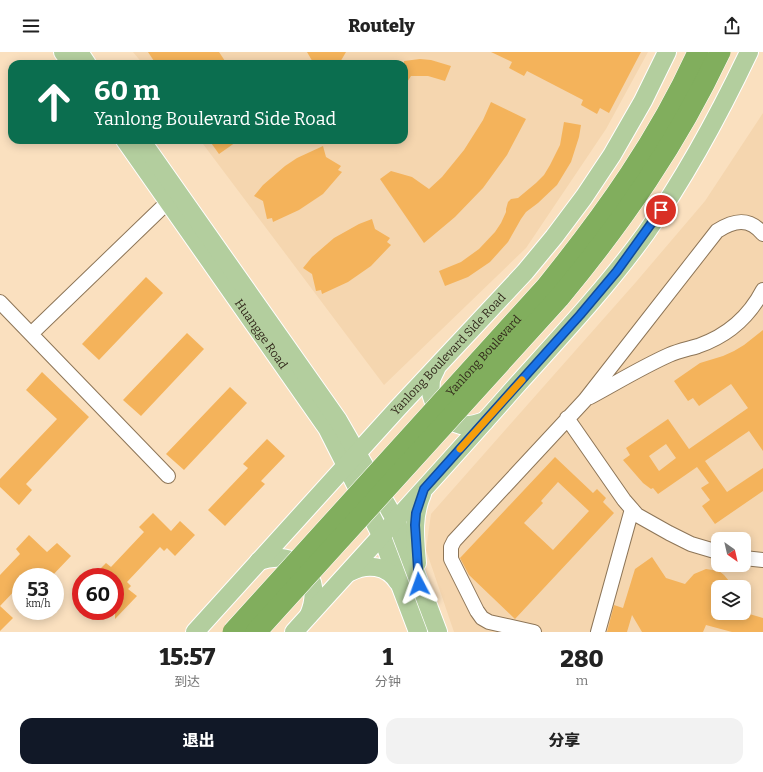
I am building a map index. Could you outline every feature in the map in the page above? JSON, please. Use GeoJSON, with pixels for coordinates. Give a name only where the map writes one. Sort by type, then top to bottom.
{"type":"FeatureCollection","features":[{"type":"Feature","properties":{"kind":"highway","name":"Yanlong Boulevard"},"geometry":{"type":"LineString","coordinates":[[233,632],[541,292],[574,253],[632,171],[662,122],[691,69],[698,52]]}},
{"type":"Feature","properties":{"kind":"highway","name":"Yanlong Boulevard"},"geometry":{"type":"LineString","coordinates":[[256,632],[559,298],[592,258],[653,173],[682,126],[720,52]]}},
{"type":"Feature","properties":{"kind":"main road","name":"Yanlong Boulevard Side Road"},"geometry":{"type":"LineString","coordinates":[[195,632],[398,408],[525,272],[554,237],[584,198],[612,155],[643,101],[667,52]]}},
{"type":"Feature","properties":{"kind":"main road"},"geometry":{"type":"LineString","coordinates":[[294,632],[382,537],[580,315],[617,271],[646,232],[676,187],[707,136],[749,52]]}},
{"type":"Feature","properties":{"kind":"main road","name":"Huangge Road"},"geometry":{"type":"LineString","coordinates":[[128,144],[173,197]]}},
{"type":"Feature","properties":{"kind":"main road","name":"Huangge Road"},"geometry":{"type":"LineString","coordinates":[[143,144],[173,197],[327,428],[352,459],[396,521],[438,632]]}},
{"type":"Feature","properties":{"kind":"main road"},"geometry":{"type":"LineString","coordinates":[[436,369],[431,380],[431,392],[434,404],[441,414],[450,421],[462,425],[474,425],[485,421]]}},
{"type":"Feature","properties":{"kind":"main road","name":"Huangge Road"},"geometry":{"type":"LineString","coordinates":[[352,459],[418,632]]}},
{"type":"Feature","properties":{"kind":"main road"},"geometry":{"type":"LineString","coordinates":[[419,584],[415,525],[416,513],[424,489]]}},
{"type":"Feature","properties":{"kind":"main road"},"geometry":{"type":"LineString","coordinates":[[258,561],[280,557],[291,560],[308,574],[313,584],[315,594],[313,606],[309,616]]}},
{"type":"Feature","properties":{"kind":"main road"},"geometry":{"type":"LineString","coordinates":[[350,572],[363,567],[378,567],[390,574],[400,585]]}},
{"type":"Feature","properties":{"kind":"lane"},"geometry":{"type":"LineString","coordinates":[[31,334],[173,197]]}},
{"type":"Feature","properties":{"kind":"lane"},"geometry":{"type":"LineString","coordinates":[[534,632],[489,622],[482,618],[453,564],[450,552],[454,541],[585,400],[717,231],[732,222],[744,221],[755,226],[763,234]]}},
{"type":"Feature","properties":{"kind":"lane"},"geometry":{"type":"LineString","coordinates":[[585,400],[669,355],[713,340],[727,332],[749,313],[763,290]]}},
{"type":"Feature","properties":{"kind":"lane"},"geometry":{"type":"LineString","coordinates":[[0,302],[168,476]]}},
{"type":"Feature","properties":{"kind":"lane"},"geometry":{"type":"LineString","coordinates":[[567,418],[624,500],[632,509],[645,520],[669,533],[691,544],[711,550]]}},
{"type":"Feature","properties":{"kind":"lane"},"geometry":{"type":"LineString","coordinates":[[598,632],[632,509]]}},
{"type":"Feature","properties":{"kind":"lane"},"geometry":{"type":"LineString","coordinates":[[751,559],[763,560]]}},
{"type":"Feature","properties":{"kind":"shaded area"},"geometry":{"type":"Polygon","coordinates":[[[133,52],[648,52],[606,129],[526,248],[384,385],[203,144],[408,144],[408,60],[140,60],[133,52]]]}},
{"type":"Feature","properties":{"kind":"shaded area"},"geometry":{"type":"Polygon","coordinates":[[[763,113],[763,632],[454,632],[426,550],[431,514],[636,282],[705,201],[763,113]]]}},
{"type":"Feature","properties":{"kind":"building"},"geometry":{"type":"Polygon","coordinates":[[[148,52],[219,52],[224,60],[153,60],[148,52]]]}},
{"type":"Feature","properties":{"kind":"building"},"geometry":{"type":"Polygon","coordinates":[[[307,52],[346,52],[341,60],[312,60],[307,52]]]}},
{"type":"Feature","properties":{"kind":"building"},"geometry":{"type":"Polygon","coordinates":[[[491,52],[641,52],[609,113],[600,108],[597,114],[581,105],[583,100],[527,71],[524,76],[509,68],[512,62],[491,52]]]}},
{"type":"Feature","properties":{"kind":"building"},"geometry":{"type":"Polygon","coordinates":[[[420,59],[431,60],[451,66],[445,81],[428,76],[411,76],[408,81],[408,60],[420,59]]]}},
{"type":"Feature","properties":{"kind":"building"},"geometry":{"type":"Polygon","coordinates":[[[491,102],[526,119],[507,155],[483,188],[455,217],[424,243],[380,179],[391,171],[412,177],[429,189],[442,177],[464,150],[483,120],[491,102]]]}},
{"type":"Feature","properties":{"kind":"building"},"geometry":{"type":"Polygon","coordinates":[[[564,122],[581,125],[579,137],[571,162],[557,185],[526,212],[508,242],[490,262],[468,277],[445,286],[439,271],[461,262],[479,249],[495,232],[501,223],[506,212],[508,202],[511,199],[518,198],[544,175],[560,145],[564,122]]]}},
{"type":"Feature","properties":{"kind":"building"},"geometry":{"type":"Polygon","coordinates":[[[212,144],[233,144],[219,154],[212,144]]]}},
{"type":"Feature","properties":{"kind":"building"},"geometry":{"type":"Polygon","coordinates":[[[323,146],[326,157],[341,166],[338,170],[342,172],[323,194],[299,210],[273,222],[272,218],[267,219],[263,201],[254,196],[263,185],[285,166],[297,158],[323,146]]]}},
{"type":"Feature","properties":{"kind":"building"},"geometry":{"type":"Polygon","coordinates":[[[372,219],[375,229],[390,238],[387,242],[391,245],[371,266],[348,282],[322,294],[321,290],[316,291],[312,274],[303,268],[312,257],[334,238],[359,224],[372,219]]]}},
{"type":"Feature","properties":{"kind":"building"},"geometry":{"type":"Polygon","coordinates":[[[146,277],[163,293],[99,360],[82,344],[146,277]]]}},
{"type":"Feature","properties":{"kind":"building"},"geometry":{"type":"Polygon","coordinates":[[[763,330],[763,451],[749,431],[705,461],[727,492],[763,468],[763,491],[715,524],[702,506],[710,500],[701,488],[709,483],[697,467],[658,494],[653,488],[651,489],[643,483],[623,460],[630,455],[626,448],[668,419],[689,449],[748,408],[731,384],[699,406],[693,398],[688,401],[674,381],[700,363],[723,356],[744,345],[763,330]],[[666,444],[649,456],[659,471],[676,458],[666,444]]]}},
{"type":"Feature","properties":{"kind":"building"},"geometry":{"type":"Polygon","coordinates":[[[187,333],[204,349],[141,416],[123,400],[187,333]]]}},
{"type":"Feature","properties":{"kind":"building"},"geometry":{"type":"Polygon","coordinates":[[[42,372],[89,417],[26,484],[32,490],[19,505],[0,487],[0,479],[57,419],[26,390],[42,372]]]}},
{"type":"Feature","properties":{"kind":"building"},"geometry":{"type":"Polygon","coordinates":[[[230,387],[247,403],[184,470],[166,454],[230,387]]]}},
{"type":"Feature","properties":{"kind":"building"},"geometry":{"type":"Polygon","coordinates":[[[267,439],[285,456],[261,481],[265,484],[225,526],[208,510],[248,468],[243,464],[267,439]]]}},
{"type":"Feature","properties":{"kind":"building"},"geometry":{"type":"Polygon","coordinates":[[[555,457],[593,493],[597,489],[606,498],[603,502],[614,513],[515,619],[469,575],[460,558],[555,457]],[[558,482],[541,501],[543,503],[524,523],[553,550],[589,511],[558,482]]]}},
{"type":"Feature","properties":{"kind":"building"},"geometry":{"type":"Polygon","coordinates":[[[153,513],[171,531],[180,521],[195,535],[175,556],[167,548],[164,551],[160,547],[127,582],[131,586],[128,589],[137,596],[124,610],[124,568],[101,568],[106,563],[111,567],[144,532],[139,527],[153,513]]]}},
{"type":"Feature","properties":{"kind":"building"},"geometry":{"type":"Polygon","coordinates":[[[29,535],[47,552],[57,543],[71,556],[60,568],[12,568],[12,593],[0,606],[0,575],[20,554],[16,549],[29,535]]]}},
{"type":"Feature","properties":{"kind":"building"},"geometry":{"type":"Polygon","coordinates":[[[652,557],[666,578],[685,584],[694,574],[706,569],[711,570],[711,572],[720,572],[728,580],[711,580],[711,620],[751,620],[751,614],[763,618],[763,632],[732,632],[706,625],[703,632],[642,632],[632,615],[627,632],[607,632],[614,605],[623,608],[635,569],[652,557]]]}},
{"type":"Feature","properties":{"kind":"building"},"geometry":{"type":"Polygon","coordinates":[[[0,606],[12,617],[12,619],[0,631],[0,606]]]}},
{"type":"Feature","properties":{"kind":"slow traffic"},"geometry":{"type":"LineString","coordinates":[[460,449],[522,380]]}},
{"type":"Feature","properties":{"kind":"route"},"geometry":{"type":"LineString","coordinates":[[419,584],[415,525],[416,513],[424,489],[580,315],[617,271],[661,210]]}}]}
